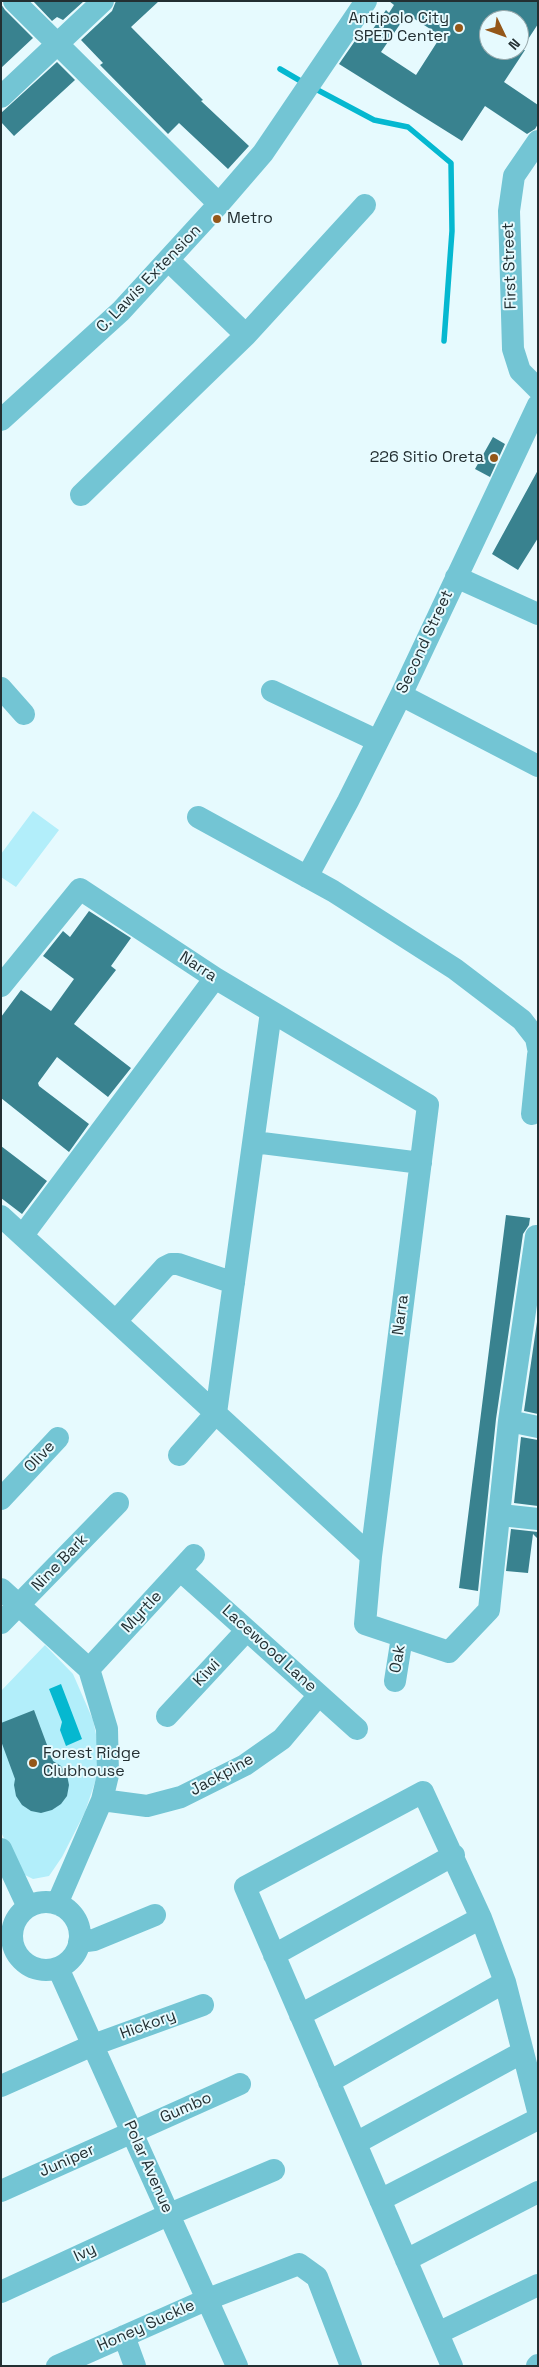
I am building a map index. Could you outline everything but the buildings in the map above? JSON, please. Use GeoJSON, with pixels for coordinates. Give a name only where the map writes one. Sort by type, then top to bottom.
{"type":"FeatureCollection","features":[{"type":"Feature","properties":{"kind":"street"},"geometry":{"type":"LineString","coordinates":[[14,1],[220,204]]}},
{"type":"Feature","properties":{"kind":"street"},"geometry":{"type":"LineString","coordinates":[[1,97],[103,1]]}},
{"type":"Feature","properties":{"kind":"street","name":"C. Lawis Extension"},"geometry":{"type":"LineString","coordinates":[[1,420],[121,311],[220,204],[263,153],[366,1]]}},
{"type":"Feature","properties":{"kind":"street","name":"First Street"},"geometry":{"type":"LineString","coordinates":[[538,141],[514,176],[509,212],[513,349],[520,371],[538,389]]}},
{"type":"Feature","properties":{"kind":"street"},"geometry":{"type":"LineString","coordinates":[[81,495],[246,335],[365,205]]}},
{"type":"Feature","properties":{"kind":"street"},"geometry":{"type":"LineString","coordinates":[[168,260],[246,335]]}},
{"type":"Feature","properties":{"kind":"street","name":"Second Street"},"geometry":{"type":"LineString","coordinates":[[307,877],[401,696],[538,405]]}},
{"type":"Feature","properties":{"kind":"street"},"geometry":{"type":"LineString","coordinates":[[456,576],[538,614]]}},
{"type":"Feature","properties":{"kind":"street"},"geometry":{"type":"LineString","coordinates":[[1,688],[24,714]]}},
{"type":"Feature","properties":{"kind":"street"},"geometry":{"type":"LineString","coordinates":[[272,691],[378,741]]}},
{"type":"Feature","properties":{"kind":"street"},"geometry":{"type":"LineString","coordinates":[[401,696],[538,766]]}},
{"type":"Feature","properties":{"kind":"street"},"geometry":{"type":"LineString","coordinates":[[198,817],[307,877],[455,970],[496,999],[530,1028],[536,1038],[538,1048]]}},
{"type":"Feature","properties":{"kind":"street","name":"Narra"},"geometry":{"type":"LineString","coordinates":[[1,986],[80,889],[215,978],[428,1105],[371,1556],[365,1624],[402,1637]]}},
{"type":"Feature","properties":{"kind":"street"},"geometry":{"type":"LineString","coordinates":[[23,1235],[215,978]]}},
{"type":"Feature","properties":{"kind":"street"},"geometry":{"type":"LineString","coordinates":[[179,1455],[216,1414],[271,1012]]}},
{"type":"Feature","properties":{"kind":"street"},"geometry":{"type":"LineString","coordinates":[[532,1114],[538,1055]]}},
{"type":"Feature","properties":{"kind":"street"},"geometry":{"type":"LineString","coordinates":[[254,1142],[421,1163]]}},
{"type":"Feature","properties":{"kind":"street"},"geometry":{"type":"LineString","coordinates":[[1,1216],[371,1556]]}},
{"type":"Feature","properties":{"kind":"street"},"geometry":{"type":"LineString","coordinates":[[402,1637],[449,1652],[489,1610],[501,1515],[509,1421],[534,1286],[536,1236]]}},
{"type":"Feature","properties":{"kind":"street"},"geometry":{"type":"LineString","coordinates":[[116,1321],[168,1265],[178,1264],[234,1283]]}},
{"type":"Feature","properties":{"kind":"street"},"geometry":{"type":"LineString","coordinates":[[509,1421],[538,1427]]}},
{"type":"Feature","properties":{"kind":"street","name":"Olive"},"geometry":{"type":"LineString","coordinates":[[1,1499],[58,1438]]}},
{"type":"Feature","properties":{"kind":"street","name":"Nine Bark"},"geometry":{"type":"LineString","coordinates":[[1,1623],[118,1503]]}},
{"type":"Feature","properties":{"kind":"street"},"geometry":{"type":"LineString","coordinates":[[501,1515],[538,1519]]}},
{"type":"Feature","properties":{"kind":"street","name":"Lacewood Lane"},"geometry":{"type":"LineString","coordinates":[[187,1563],[247,1630],[357,1729]]}},
{"type":"Feature","properties":{"kind":"street","name":"Myrtle"},"geometry":{"type":"LineString","coordinates":[[90,1668],[187,1563]]}},
{"type":"Feature","properties":{"kind":"street"},"geometry":{"type":"LineString","coordinates":[[1,1589],[90,1668],[107,1729],[108,1775],[102,1800],[58,1904]]}},
{"type":"Feature","properties":{"kind":"street","name":"Kiwi"},"geometry":{"type":"LineString","coordinates":[[166,1716],[247,1630]]}},
{"type":"Feature","properties":{"kind":"street","name":"Oak"},"geometry":{"type":"LineString","coordinates":[[395,1681],[402,1637]]}},
{"type":"Feature","properties":{"kind":"street","name":"Jackpine"},"geometry":{"type":"LineString","coordinates":[[102,1800],[147,1806],[181,1797],[245,1765],[282,1739],[319,1695]]}},
{"type":"Feature","properties":{"kind":"street"},"geometry":{"type":"LineString","coordinates":[[452,2366],[245,1887],[423,1792],[454,1855],[481,1918],[505,1982],[538,2112]]}},
{"type":"Feature","properties":{"kind":"street"},"geometry":{"type":"LineString","coordinates":[[1,1849],[28,1906]]}},
{"type":"Feature","properties":{"kind":"street"},"geometry":{"type":"LineString","coordinates":[[274,1955],[454,1855]]}},
{"type":"Feature","properties":{"kind":"street"},"geometry":{"type":"LineString","coordinates":[[42,1902],[58,1904],[68,1910],[75,1919],[79,1930],[79,1942],[75,1953],[68,1962],[58,1968],[45,1970],[33,1968],[8,1954],[13,1926],[18,1915],[28,1906],[42,1902]]}},
{"type":"Feature","properties":{"kind":"street"},"geometry":{"type":"LineString","coordinates":[[79,1942],[94,1940],[155,1916]]}},
{"type":"Feature","properties":{"kind":"street"},"geometry":{"type":"LineString","coordinates":[[300,2015],[481,1918]]}},
{"type":"Feature","properties":{"kind":"street","name":"Polar Avenue"},"geometry":{"type":"LineString","coordinates":[[58,1968],[133,2131],[237,2366]]}},
{"type":"Feature","properties":{"kind":"street"},"geometry":{"type":"LineString","coordinates":[[329,2082],[505,1982]]}},
{"type":"Feature","properties":{"kind":"street","name":"Hickory"},"geometry":{"type":"LineString","coordinates":[[1,2086],[93,2045],[203,2005]]}},
{"type":"Feature","properties":{"kind":"street"},"geometry":{"type":"LineString","coordinates":[[356,2143],[523,2052]]}},
{"type":"Feature","properties":{"kind":"street","name":"Gumbo"},"geometry":{"type":"LineString","coordinates":[[133,2131],[240,2084]]}},
{"type":"Feature","properties":{"kind":"street"},"geometry":{"type":"LineString","coordinates":[[380,2200],[538,2119]]}},
{"type":"Feature","properties":{"kind":"street","name":"Juniper"},"geometry":{"type":"LineString","coordinates":[[1,2191],[133,2131]]}},
{"type":"Feature","properties":{"kind":"street","name":"Ivy"},"geometry":{"type":"LineString","coordinates":[[1,2292],[170,2214],[274,2170]]}},
{"type":"Feature","properties":{"kind":"street"},"geometry":{"type":"LineString","coordinates":[[406,2260],[538,2192]]}},
{"type":"Feature","properties":{"kind":"street","name":"Honey Suckle"},"geometry":{"type":"LineString","coordinates":[[57,2366],[208,2299],[299,2264],[317,2277],[351,2366]]}},
{"type":"Feature","properties":{"kind":"street"},"geometry":{"type":"LineString","coordinates":[[438,2333],[538,2285]]}},
{"type":"Feature","properties":{"kind":"street"},"geometry":{"type":"LineString","coordinates":[[124,2336],[135,2366]]}},
{"type":"Feature","properties":{"kind":"shaded area"},"geometry":{"type":"Polygon","coordinates":[[[33,811],[59,830],[16,887],[1,877],[1,854],[33,811]]]}},
{"type":"Feature","properties":{"kind":"shaded area"},"geometry":{"type":"Polygon","coordinates":[[[45,1645],[73,1674],[93,1720],[98,1744],[96,1779],[85,1812],[62,1857],[49,1876],[33,1879],[21,1873],[1,1832],[1,1691],[45,1645]]]}},
{"type":"Feature","properties":{"kind":"water"},"geometry":{"type":"Polygon","coordinates":[[[61,1684],[82,1739],[66,1746],[60,1730],[62,1722],[49,1689],[61,1684]]]}},
{"type":"Feature","properties":{"kind":"waterway"},"geometry":{"type":"LineString","coordinates":[[280,69],[304,83]]}},
{"type":"Feature","properties":{"kind":"waterway"},"geometry":{"type":"LineString","coordinates":[[312,87],[374,120],[408,127],[451,163],[452,231],[444,341]]}},
{"type":"Feature","properties":{"kind":"place","name":"Antipolo City SPED Center"},"geometry":{"type":"Point","coordinates":[459,28]}},
{"type":"Feature","properties":{"kind":"place","name":"Metro"},"geometry":{"type":"Point","coordinates":[217,219]}},
{"type":"Feature","properties":{"kind":"place","name":"226 Sitio Oreta"},"geometry":{"type":"Point","coordinates":[494,458]}},
{"type":"Feature","properties":{"kind":"place","name":"Forest Ridge Clubhouse"},"geometry":{"type":"Point","coordinates":[33,1763]}}]}
